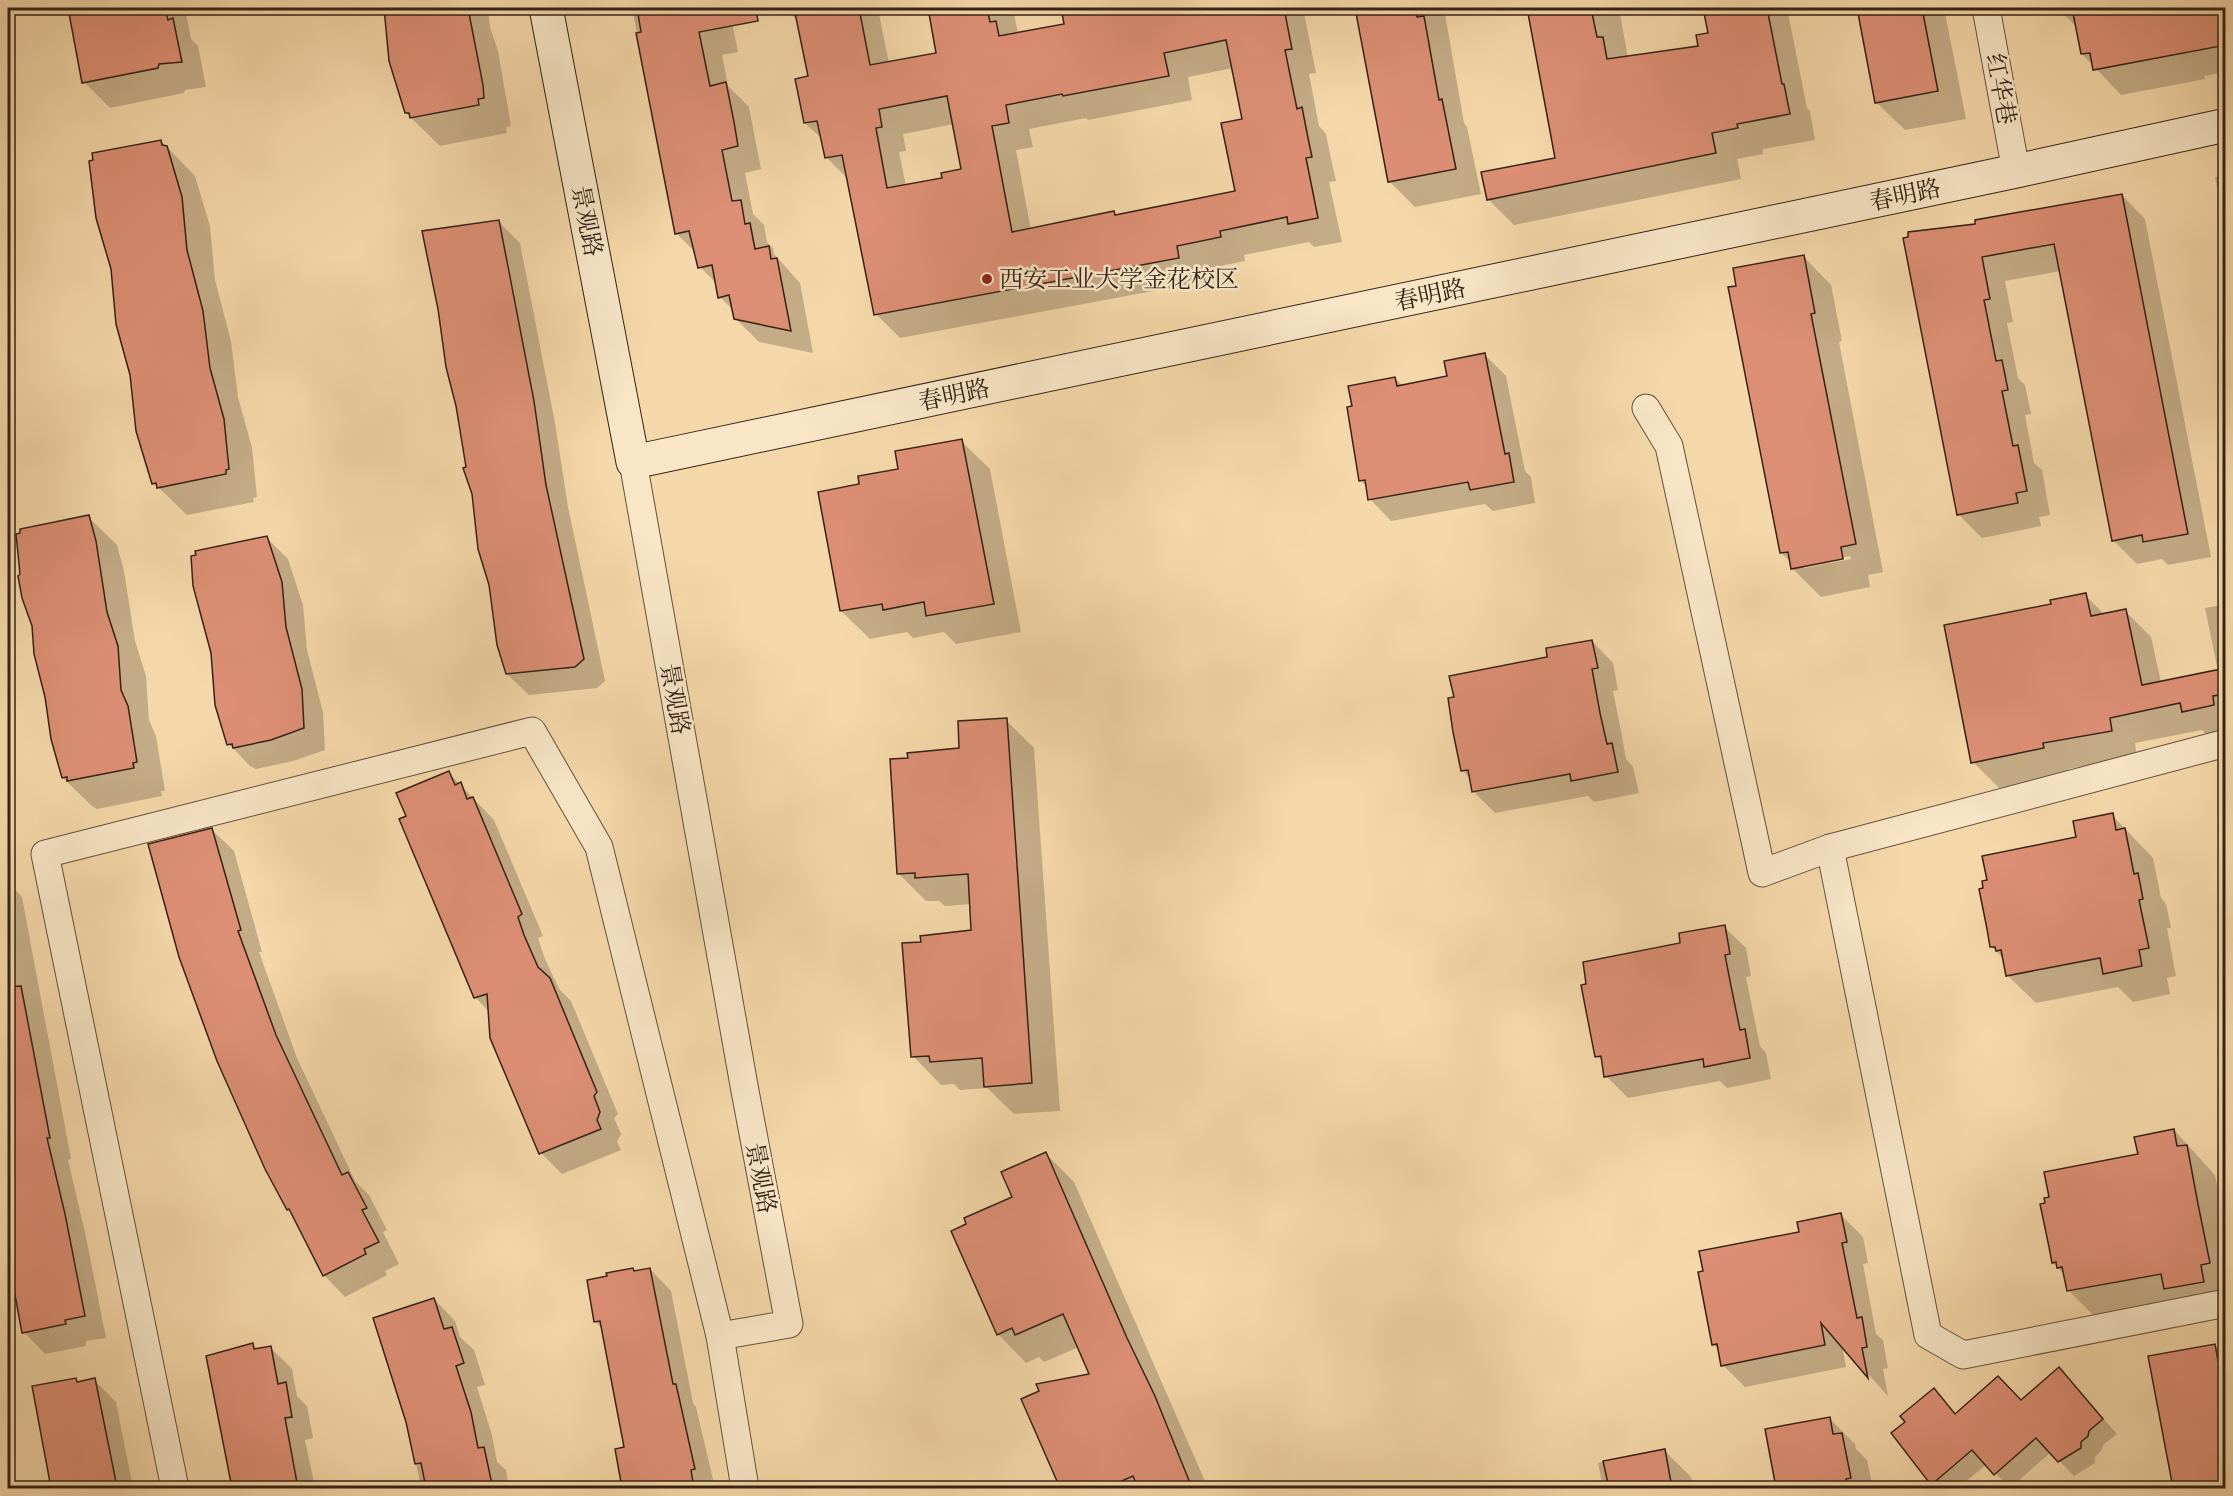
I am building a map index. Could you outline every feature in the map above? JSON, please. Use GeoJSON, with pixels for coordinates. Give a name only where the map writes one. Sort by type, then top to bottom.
{"type":"FeatureCollection","features":[{"type":"Feature","properties":{"kind":"street","name":"景观路"},"geometry":{"type":"LineString","coordinates":[[546,8],[633,462],[742,1079],[789,1324],[720,1336]]}},
{"type":"Feature","properties":{"kind":"street","name":"红华巷"},"geometry":{"type":"LineString","coordinates":[[1986,8],[2016,171]]}},
{"type":"Feature","properties":{"kind":"street","name":"春明路"},"geometry":{"type":"LineString","coordinates":[[633,462],[2226,125]]}},
{"type":"Feature","properties":{"kind":"street"},"geometry":{"type":"LineString","coordinates":[[1646,408],[1669,446],[1762,873],[1830,848],[2226,743]]}},
{"type":"Feature","properties":{"kind":"street"},"geometry":{"type":"LineString","coordinates":[[175,1488],[45,854],[532,731],[598,847],[720,1336],[745,1488]]}},
{"type":"Feature","properties":{"kind":"street"},"geometry":{"type":"LineString","coordinates":[[1830,848],[1928,1335],[1963,1355],[2226,1303]]}},
{"type":"Feature","properties":{"kind":"building"},"geometry":{"type":"Polygon","coordinates":[[[68,8],[165,8],[168,20],[173,18],[182,62],[159,64],[158,68],[82,83],[68,8]]]}},
{"type":"Feature","properties":{"kind":"building"},"geometry":{"type":"Polygon","coordinates":[[[384,8],[468,8],[483,85],[484,98],[478,99],[479,105],[410,118],[409,113],[405,113],[389,61],[384,8]]]}},
{"type":"Feature","properties":{"kind":"building"},"geometry":{"type":"Polygon","coordinates":[[[637,8],[756,8],[758,21],[699,32],[710,86],[726,82],[734,122],[738,146],[722,150],[732,201],[741,200],[745,224],[750,223],[755,249],[769,246],[771,259],[777,258],[791,331],[734,319],[729,295],[718,298],[712,265],[698,268],[689,231],[675,234],[636,33],[641,32],[637,8]]]}},
{"type":"Feature","properties":{"kind":"building"},"geometry":{"type":"Polygon","coordinates":[[[794,8],[859,8],[870,65],[936,53],[928,8],[987,8],[990,22],[996,21],[999,36],[1064,24],[1061,8],[1284,8],[1292,49],[1285,50],[1297,109],[1302,107],[1312,157],[1306,158],[1318,218],[1288,224],[1287,217],[1220,231],[1221,237],[1177,246],[1179,258],[874,315],[842,155],[825,158],[817,121],[804,123],[795,79],[808,76],[794,8]],[[1226,40],[1164,53],[1169,76],[1006,105],[1009,123],[992,126],[1012,232],[1114,211],[1115,215],[1235,191],[1221,123],[1242,119],[1226,40]],[[947,96],[879,109],[882,127],[876,128],[887,188],[942,178],[941,173],[961,169],[947,96]]]}},
{"type":"Feature","properties":{"kind":"building"},"geometry":{"type":"Polygon","coordinates":[[[1355,8],[1415,8],[1417,17],[1424,16],[1439,100],[1442,99],[1456,169],[1388,182],[1355,8]]]}},
{"type":"Feature","properties":{"kind":"building"},"geometry":{"type":"Polygon","coordinates":[[[1527,8],[1591,8],[1597,37],[1603,37],[1607,59],[1698,46],[1696,35],[1708,33],[1703,8],[1767,8],[1790,114],[1737,124],[1738,128],[1712,133],[1716,153],[1487,200],[1481,172],[1555,158],[1527,8]]]}},
{"type":"Feature","properties":{"kind":"building"},"geometry":{"type":"Polygon","coordinates":[[[1857,8],[1922,8],[1938,91],[1875,103],[1857,8]]]}},
{"type":"Feature","properties":{"kind":"building"},"geometry":{"type":"Polygon","coordinates":[[[2072,8],[2226,8],[2226,45],[2093,70],[2090,53],[2081,54],[2072,8]]]}},
{"type":"Feature","properties":{"kind":"building"},"geometry":{"type":"Polygon","coordinates":[[[161,140],[162,145],[167,146],[182,197],[187,250],[203,311],[210,368],[224,419],[229,469],[226,470],[226,474],[157,488],[156,483],[152,484],[136,431],[130,375],[116,324],[111,269],[96,218],[89,161],[93,160],[92,153],[161,140]]]}},
{"type":"Feature","properties":{"kind":"building"},"geometry":{"type":"Polygon","coordinates":[[[2122,194],[2188,534],[2143,542],[2142,535],[2112,541],[2054,244],[1982,257],[1990,299],[1984,300],[1996,361],[2002,360],[2008,390],[2002,391],[2013,446],[2018,445],[2027,491],[2016,493],[2018,503],[1957,515],[1903,238],[1908,237],[1908,232],[1975,224],[1975,220],[2122,194]]]}},
{"type":"Feature","properties":{"kind":"building"},"geometry":{"type":"Polygon","coordinates":[[[499,220],[534,401],[546,485],[584,659],[575,667],[506,674],[497,645],[489,585],[478,549],[472,494],[463,468],[466,467],[456,406],[446,367],[438,309],[422,231],[499,220]]]}},
{"type":"Feature","properties":{"kind":"building"},"geometry":{"type":"Polygon","coordinates":[[[1804,255],[1815,313],[1811,314],[1856,544],[1841,547],[1843,559],[1791,569],[1788,552],[1780,553],[1728,287],[1736,286],[1733,268],[1804,255]]]}},
{"type":"Feature","properties":{"kind":"building"},"geometry":{"type":"Polygon","coordinates":[[[1485,353],[1505,454],[1509,453],[1514,482],[1470,490],[1468,482],[1368,500],[1365,480],[1359,481],[1347,407],[1352,406],[1348,386],[1395,377],[1397,386],[1447,376],[1444,361],[1485,353]]]}},
{"type":"Feature","properties":{"kind":"building"},"geometry":{"type":"Polygon","coordinates":[[[962,439],[994,604],[926,616],[924,602],[883,610],[882,604],[840,611],[818,492],[859,484],[858,476],[898,469],[895,451],[962,439]]]}},
{"type":"Feature","properties":{"kind":"building"},"geometry":{"type":"Polygon","coordinates":[[[89,515],[96,541],[107,612],[118,646],[121,690],[128,706],[137,762],[133,763],[134,768],[67,781],[67,777],[62,778],[51,739],[45,697],[34,654],[32,626],[22,598],[18,576],[20,574],[16,534],[20,533],[20,529],[89,515]]]}},
{"type":"Feature","properties":{"kind":"building"},"geometry":{"type":"Polygon","coordinates":[[[267,536],[282,582],[286,627],[302,689],[304,728],[271,740],[233,748],[232,744],[227,745],[215,705],[211,653],[193,586],[191,556],[196,555],[195,551],[267,536]]]}},
{"type":"Feature","properties":{"kind":"building"},"geometry":{"type":"Polygon","coordinates":[[[2086,593],[2091,616],[2126,609],[2142,685],[2226,668],[2226,694],[2213,696],[2214,705],[2182,712],[2180,703],[2110,718],[2112,731],[2043,743],[2044,748],[1971,763],[1944,625],[2051,604],[2050,600],[2086,593]]]}},
{"type":"Feature","properties":{"kind":"building"},"geometry":{"type":"Polygon","coordinates":[[[1592,640],[1598,668],[1592,669],[1600,713],[1607,744],[1612,743],[1618,772],[1571,781],[1570,774],[1472,792],[1468,770],[1461,771],[1453,732],[1448,698],[1454,697],[1449,676],[1547,657],[1546,648],[1592,640]]]}},
{"type":"Feature","properties":{"kind":"building"},"geometry":{"type":"Polygon","coordinates":[[[1007,718],[1032,1083],[984,1087],[982,1058],[930,1062],[929,1056],[911,1057],[902,943],[921,942],[920,936],[971,930],[968,874],[915,878],[915,873],[897,874],[890,759],[908,758],[907,753],[959,748],[958,721],[1007,718]]]}},
{"type":"Feature","properties":{"kind":"building"},"geometry":{"type":"Polygon","coordinates":[[[449,771],[455,785],[461,782],[467,799],[473,797],[522,914],[518,917],[524,935],[538,967],[550,978],[597,1092],[594,1096],[600,1112],[597,1120],[601,1129],[539,1154],[490,1038],[487,994],[474,998],[399,819],[406,816],[396,793],[449,771]]]}},
{"type":"Feature","properties":{"kind":"building"},"geometry":{"type":"Polygon","coordinates":[[[2113,813],[2116,830],[2125,828],[2134,874],[2138,873],[2143,899],[2139,900],[2149,948],[2139,950],[2142,966],[2103,974],[2100,958],[2006,976],[2001,950],[1996,951],[1995,947],[1990,947],[1979,889],[1983,888],[1982,881],[1987,880],[1982,856],[2076,837],[2073,821],[2113,813]]]}},
{"type":"Feature","properties":{"kind":"building"},"geometry":{"type":"Polygon","coordinates":[[[212,828],[241,930],[238,931],[276,1035],[342,1175],[348,1172],[367,1208],[362,1210],[379,1242],[364,1249],[366,1254],[323,1276],[289,1209],[287,1210],[265,1169],[217,1061],[179,957],[148,844],[212,828]]]}},
{"type":"Feature","properties":{"kind":"building"},"geometry":{"type":"Polygon","coordinates":[[[1725,925],[1730,954],[1725,955],[1740,1030],[1745,1029],[1750,1058],[1704,1067],[1703,1059],[1604,1077],[1601,1056],[1595,1057],[1581,985],[1586,984],[1583,962],[1680,943],[1679,933],[1725,925]]]}},
{"type":"Feature","properties":{"kind":"building"},"geometry":{"type":"Polygon","coordinates":[[[21,986],[50,1138],[47,1138],[85,1316],[65,1320],[66,1324],[22,1333],[8,1257],[8,987],[21,986]]]}},
{"type":"Feature","properties":{"kind":"building"},"geometry":{"type":"Polygon","coordinates":[[[2174,1129],[2177,1146],[2187,1145],[2210,1263],[2201,1265],[2204,1282],[2164,1289],[2161,1274],[2067,1291],[2062,1267],[2057,1268],[2056,1262],[2052,1263],[2040,1204],[2045,1203],[2044,1198],[2049,1197],[2044,1172],[2138,1154],[2134,1137],[2174,1129]]]}},
{"type":"Feature","properties":{"kind":"building"},"geometry":{"type":"Polygon","coordinates":[[[1046,1152],[1127,1338],[1155,1396],[1192,1488],[1138,1488],[1133,1476],[1106,1488],[1060,1488],[1021,1399],[1039,1391],[1036,1384],[1089,1374],[1063,1314],[1015,1335],[1012,1328],[997,1335],[951,1231],[966,1224],[964,1218],[1012,1197],[1001,1172],[1046,1152]]]}},
{"type":"Feature","properties":{"kind":"building"},"geometry":{"type":"Polygon","coordinates":[[[1841,1213],[1847,1242],[1842,1243],[1857,1318],[1862,1317],[1867,1347],[1862,1348],[1868,1378],[1821,1323],[1825,1345],[1721,1366],[1717,1344],[1712,1345],[1698,1272],[1703,1271],[1699,1251],[1799,1232],[1797,1222],[1841,1213]]]}},
{"type":"Feature","properties":{"kind":"building"},"geometry":{"type":"Polygon","coordinates":[[[633,1268],[634,1271],[650,1268],[673,1384],[676,1384],[695,1469],[691,1470],[694,1488],[622,1488],[615,1449],[624,1447],[600,1321],[594,1322],[587,1280],[607,1276],[606,1273],[633,1268]]]}},
{"type":"Feature","properties":{"kind":"building"},"geometry":{"type":"Polygon","coordinates":[[[434,1298],[444,1329],[452,1327],[464,1363],[456,1366],[471,1412],[478,1448],[484,1447],[492,1484],[485,1486],[486,1488],[426,1488],[421,1463],[415,1464],[406,1422],[373,1318],[434,1298]]]}},
{"type":"Feature","properties":{"kind":"building"},"geometry":{"type":"Polygon","coordinates":[[[253,1343],[254,1349],[271,1346],[278,1384],[286,1382],[292,1417],[285,1418],[298,1488],[232,1488],[206,1356],[253,1343]]]}},
{"type":"Feature","properties":{"kind":"building"},"geometry":{"type":"Polygon","coordinates":[[[2215,1344],[2218,1361],[2226,1360],[2226,1488],[2173,1488],[2148,1356],[2215,1344]]]}},
{"type":"Feature","properties":{"kind":"building"},"geometry":{"type":"Polygon","coordinates":[[[2059,1367],[2103,1419],[2089,1431],[2088,1436],[2081,1442],[2081,1448],[2058,1462],[2036,1438],[1994,1475],[1972,1450],[1931,1485],[1891,1433],[1905,1422],[1900,1416],[1934,1388],[1955,1414],[1998,1376],[2021,1400],[2059,1367]]]}},
{"type":"Feature","properties":{"kind":"building"},"geometry":{"type":"Polygon","coordinates":[[[76,1378],[77,1382],[95,1378],[116,1482],[96,1486],[97,1488],[51,1488],[32,1386],[76,1378]]]}},
{"type":"Feature","properties":{"kind":"building"},"geometry":{"type":"Polygon","coordinates":[[[1830,1417],[1833,1434],[1842,1433],[1851,1478],[1846,1479],[1847,1488],[1776,1488],[1765,1429],[1830,1417]]]}},
{"type":"Feature","properties":{"kind":"building"},"geometry":{"type":"Polygon","coordinates":[[[1665,1449],[1672,1488],[1609,1488],[1603,1461],[1665,1449]]]}},
{"type":"Feature","properties":{"kind":"place","name":"西安工业大学金花校区"},"geometry":{"type":"Point","coordinates":[987,279]}}]}
